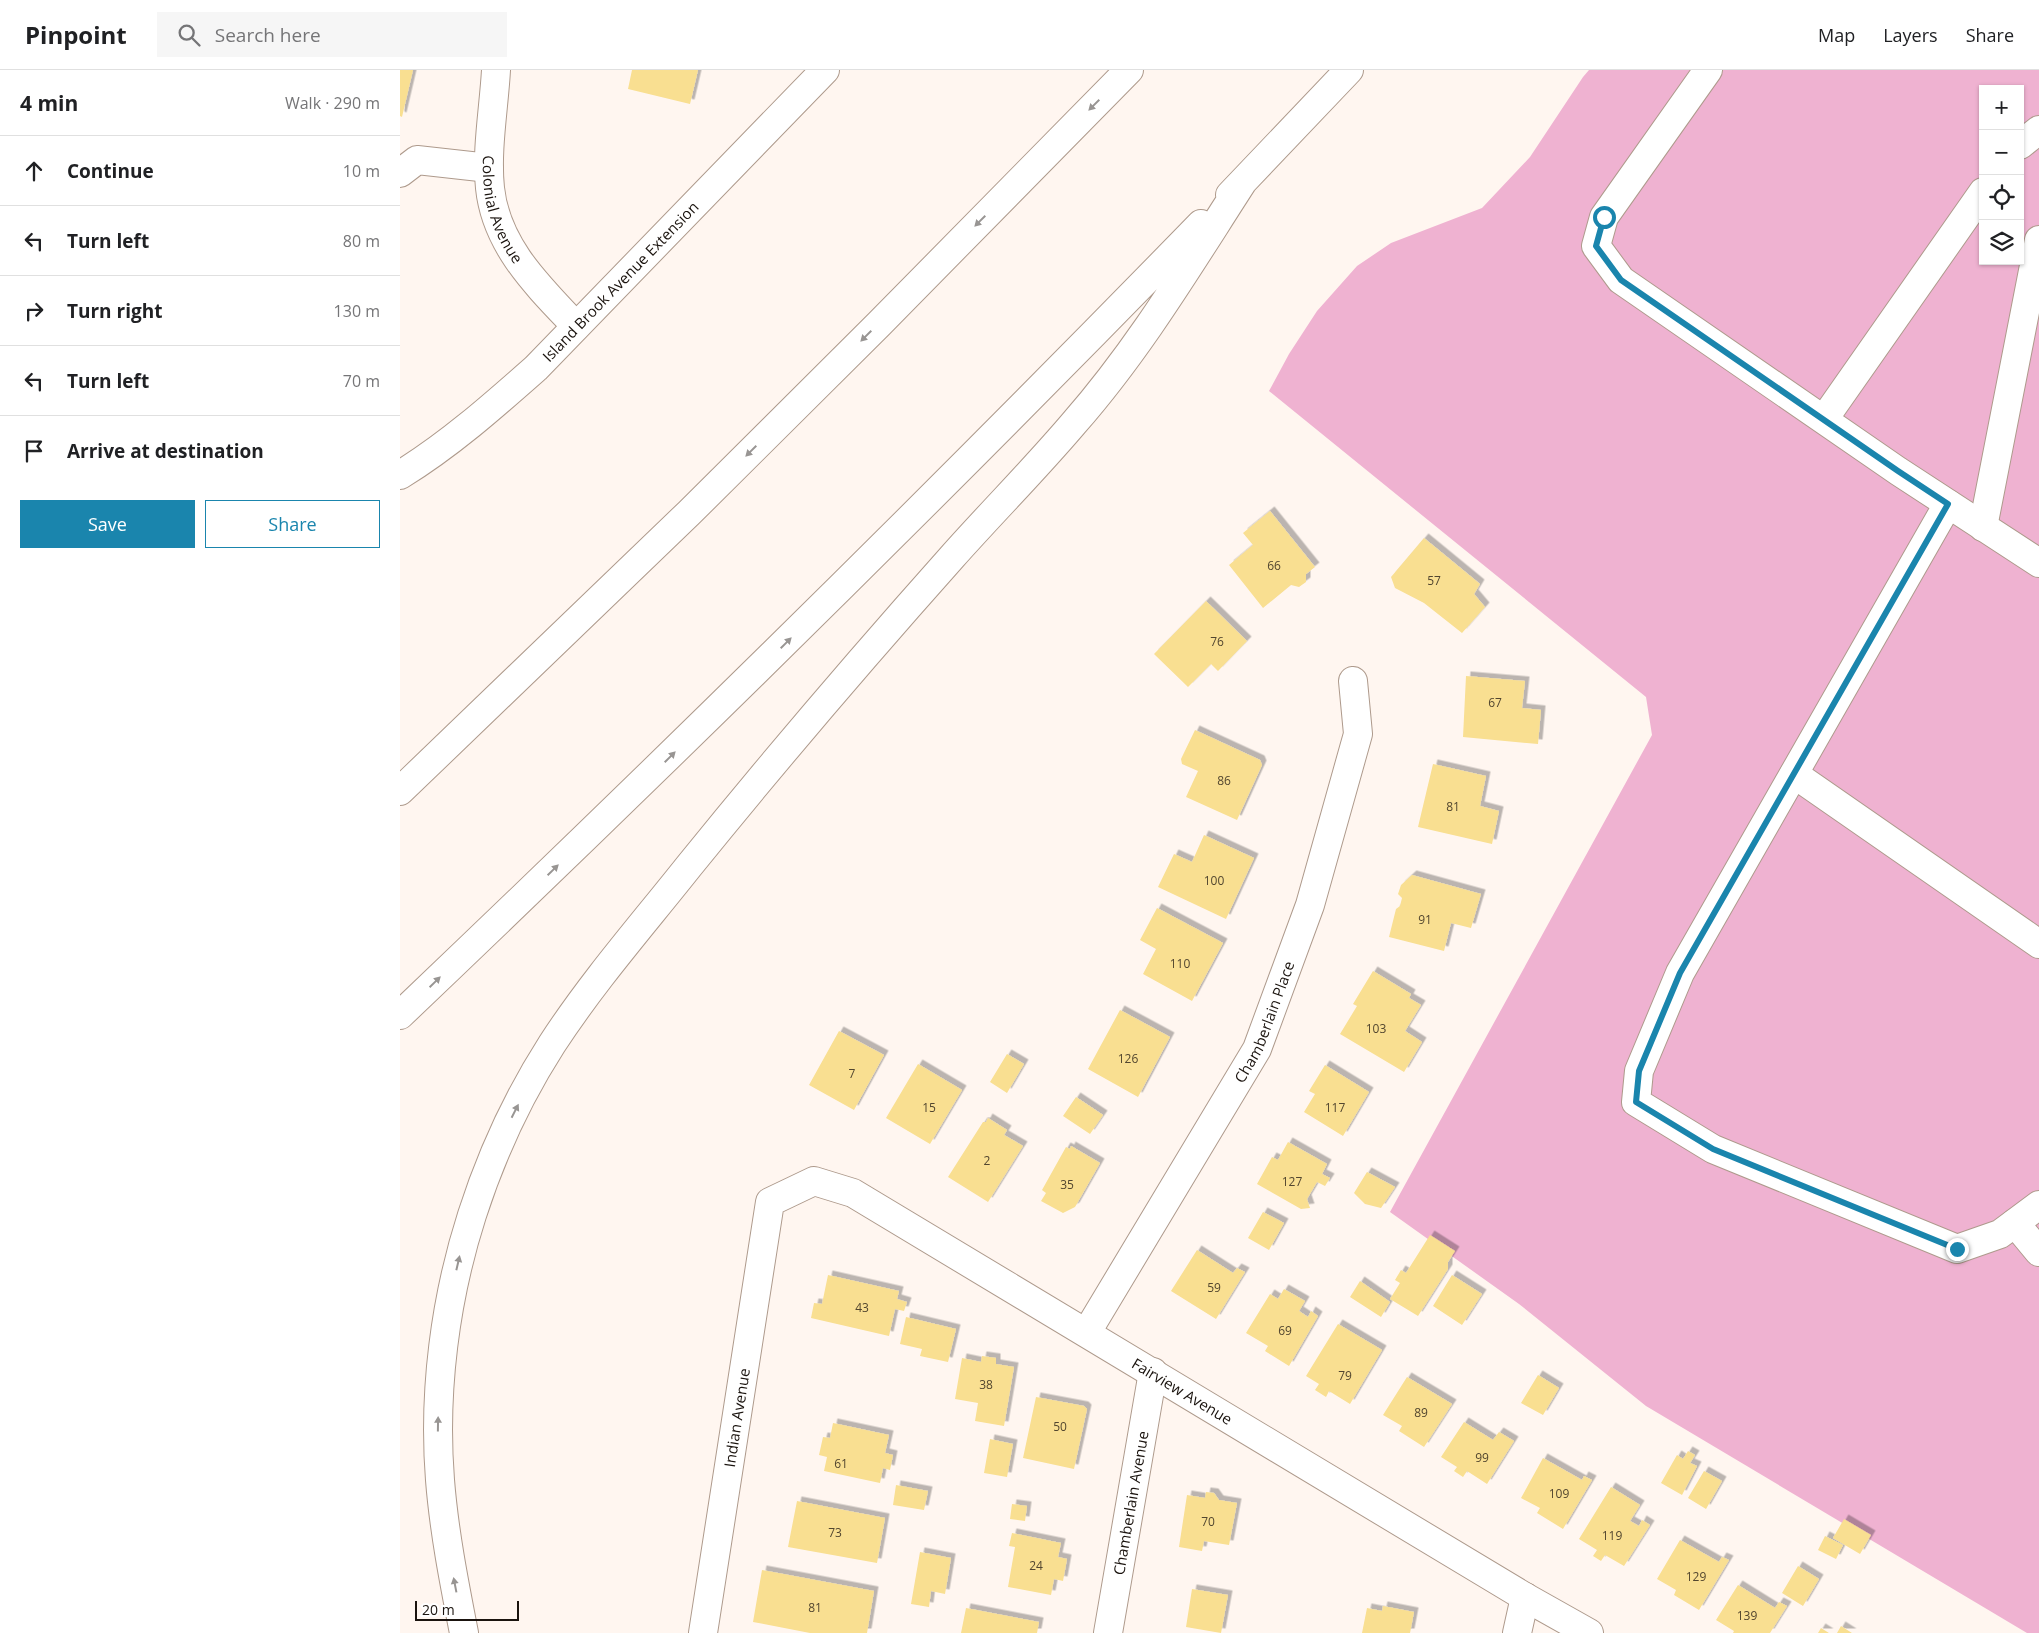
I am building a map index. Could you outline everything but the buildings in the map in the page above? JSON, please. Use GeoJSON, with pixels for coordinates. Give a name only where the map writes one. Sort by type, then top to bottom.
{"type":"FeatureCollection","features":[{"type":"Feature","properties":{"kind":"main road","name":"Colonial Avenue"},"geometry":{"type":"LineString","coordinates":[[496,70],[489,168],[492,205],[510,249],[538,287],[576,326]]}},
{"type":"Feature","properties":{"kind":"main road","name":"Island Brook Avenue Extension"},"geometry":{"type":"LineString","coordinates":[[400,475],[450,440],[496,404],[536,368],[825,70]]}},
{"type":"Feature","properties":{"kind":"main road"},"geometry":{"type":"LineString","coordinates":[[400,790],[696,506],[879,324],[1129,70]]}},
{"type":"Feature","properties":{"kind":"main road"},"geometry":{"type":"LineString","coordinates":[[400,1015],[652,775],[911,519],[1242,183],[1349,70]]}},
{"type":"Feature","properties":{"kind":"main road"},"geometry":{"type":"LineString","coordinates":[[1708,70],[1604,217],[1596,246],[1621,280],[1948,504],[2039,563]]}},
{"type":"Feature","properties":{"kind":"main road"},"geometry":{"type":"LineString","coordinates":[[2024,142],[2039,130]]}},
{"type":"Feature","properties":{"kind":"main road"},"geometry":{"type":"LineString","coordinates":[[400,173],[417,160],[489,168]]}},
{"type":"Feature","properties":{"kind":"main road"},"geometry":{"type":"LineString","coordinates":[[464,1633],[449,1557],[440,1477],[438,1430],[442,1365],[453,1286],[469,1223],[499,1144],[519,1103],[551,1047],[578,1007],[715,835],[889,628],[1074,424],[1114,376],[1147,331],[1242,183]]}},
{"type":"Feature","properties":{"kind":"main road"},"geometry":{"type":"LineString","coordinates":[[1824,419],[1979,198]]}},
{"type":"Feature","properties":{"kind":"main road"},"geometry":{"type":"LineString","coordinates":[[1983,527],[2039,240]]}},
{"type":"Feature","properties":{"kind":"main road"},"geometry":{"type":"LineString","coordinates":[[1948,504],[1680,973],[1639,1071],[1636,1102],[1713,1149],[1957,1249],[2000,1234],[2039,1205]]}},
{"type":"Feature","properties":{"kind":"main road","name":"Chamberlain Place"},"geometry":{"type":"LineString","coordinates":[[1087,1332],[1257,1049],[1310,906],[1358,734],[1353,682]]}},
{"type":"Feature","properties":{"kind":"main road"},"geometry":{"type":"LineString","coordinates":[[1794,774],[2039,944]]}},
{"type":"Feature","properties":{"kind":"main road","name":"Fairview Avenue"},"geometry":{"type":"LineString","coordinates":[[770,1202],[814,1181],[853,1193],[1525,1597],[1589,1633]]}},
{"type":"Feature","properties":{"kind":"main road","name":"Indian Avenue"},"geometry":{"type":"LineString","coordinates":[[703,1633],[770,1202]]}},
{"type":"Feature","properties":{"kind":"main road"},"geometry":{"type":"LineString","coordinates":[[2015,1223],[2039,1252]]}},
{"type":"Feature","properties":{"kind":"main road","name":"Chamberlain Avenue"},"geometry":{"type":"LineString","coordinates":[[1108,1633],[1153,1372]]}},
{"type":"Feature","properties":{"kind":"main road"},"geometry":{"type":"LineString","coordinates":[[1517,1633],[1525,1597]]}},
{"type":"Feature","properties":{"kind":"shaded area"},"geometry":{"type":"Polygon","coordinates":[[[1589,70],[2039,70],[2039,1633],[2027,1633],[1646,1406],[1519,1304],[1390,1212],[1652,735],[1646,697],[1269,391],[1289,354],[1317,311],[1357,266],[1391,243],[1482,208],[1530,157],[1589,70]]]}},
{"type":"Feature","properties":{"kind":"route"},"geometry":{"type":"LineString","coordinates":[[1604,217],[1596,246],[1621,280],[1948,504],[1680,973],[1639,1071],[1636,1102],[1713,1149],[1957,1249]]}}]}
